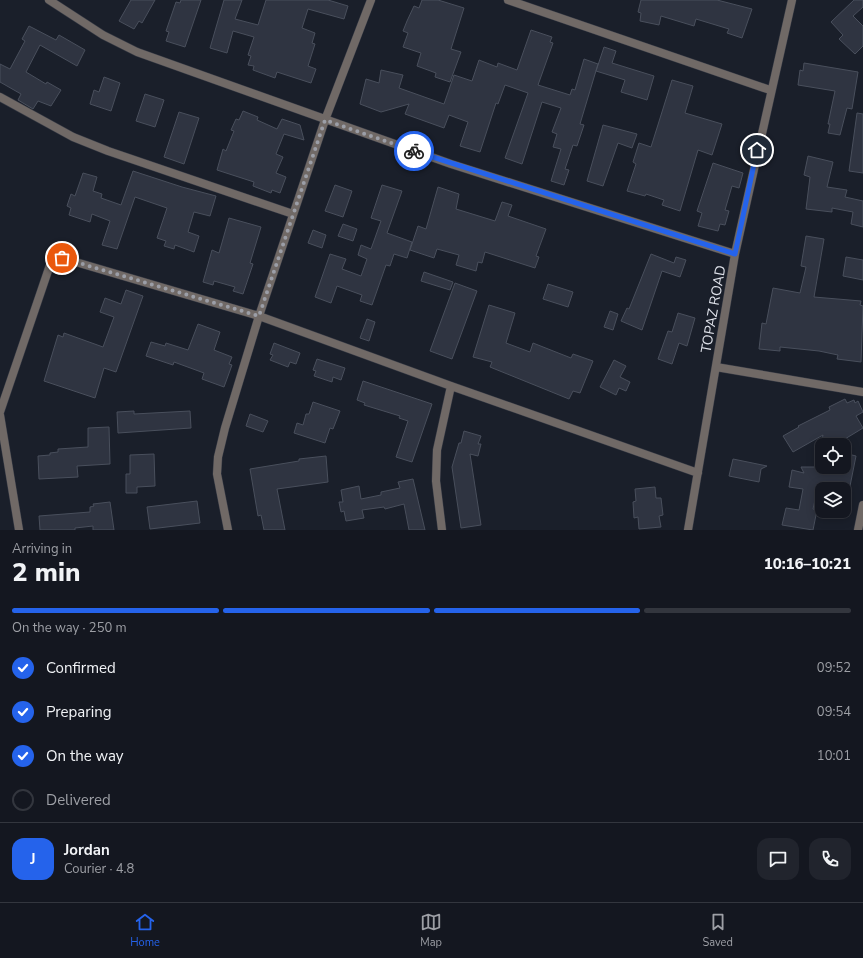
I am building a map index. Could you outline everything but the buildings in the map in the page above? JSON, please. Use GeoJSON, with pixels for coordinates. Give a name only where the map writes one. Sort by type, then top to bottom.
{"type":"FeatureCollection","features":[{"type":"Feature","properties":{"kind":"street"},"geometry":{"type":"LineString","coordinates":[[49,0],[126,48],[450,164],[735,254]]}},
{"type":"Feature","properties":{"kind":"street"},"geometry":{"type":"LineString","coordinates":[[228,530],[217,474],[218,457],[225,428],[259,316],[325,120],[371,0]]}},
{"type":"Feature","properties":{"kind":"street"},"geometry":{"type":"LineString","coordinates":[[508,0],[770,90]]}},
{"type":"Feature","properties":{"kind":"street","name":"TOPAZ ROAD"},"geometry":{"type":"LineString","coordinates":[[688,530],[735,254],[770,90],[792,0]]}},
{"type":"Feature","properties":{"kind":"street"},"geometry":{"type":"LineString","coordinates":[[0,97],[73,137],[108,151],[293,214]]}},
{"type":"Feature","properties":{"kind":"street"},"geometry":{"type":"LineString","coordinates":[[19,530],[0,413],[50,266],[53,261],[62,258],[259,316],[451,386],[698,473]]}},
{"type":"Feature","properties":{"kind":"street"},"geometry":{"type":"LineString","coordinates":[[716,367],[863,392]]}},
{"type":"Feature","properties":{"kind":"street"},"geometry":{"type":"LineString","coordinates":[[442,530],[436,481],[437,450],[451,386]]}},
{"type":"Feature","properties":{"kind":"street"},"geometry":{"type":"LineString","coordinates":[[858,530],[863,505]]}},
{"type":"Feature","properties":{"kind":"way so far"},"geometry":{"type":"LineString","coordinates":[[62,258],[259,316],[325,120],[414,151]]}},
{"type":"Feature","properties":{"kind":"route"},"geometry":{"type":"LineString","coordinates":[[414,151],[450,164],[735,254],[757,150]]}}]}
